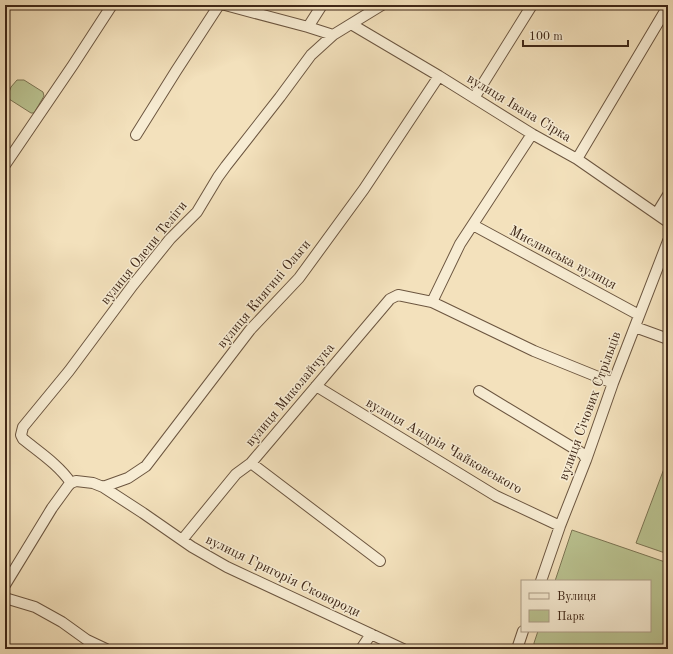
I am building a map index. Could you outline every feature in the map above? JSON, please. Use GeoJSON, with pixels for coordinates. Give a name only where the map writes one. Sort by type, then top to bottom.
{"type":"FeatureCollection","features":[{"type":"Feature","properties":{"kind":"street"},"geometry":{"type":"LineString","coordinates":[[5,165],[112,5]]}},
{"type":"Feature","properties":{"kind":"street"},"geometry":{"type":"LineString","coordinates":[[136,135],[219,5]]}},
{"type":"Feature","properties":{"kind":"street"},"geometry":{"type":"LineString","coordinates":[[225,5],[333,35]]}},
{"type":"Feature","properties":{"kind":"street"},"geometry":{"type":"LineString","coordinates":[[308,27],[322,5]]}},
{"type":"Feature","properties":{"kind":"street","name":"вулиця Олени Теліги"},"geometry":{"type":"LineString","coordinates":[[70,484],[66,475],[23,439],[21,435],[23,426],[69,371],[133,285],[170,239],[197,212],[218,177],[311,55],[333,35],[382,5]]}},
{"type":"Feature","properties":{"kind":"street"},"geometry":{"type":"LineString","coordinates":[[474,98],[532,5]]}},
{"type":"Feature","properties":{"kind":"street"},"geometry":{"type":"LineString","coordinates":[[577,159],[668,6]]}},
{"type":"Feature","properties":{"kind":"street","name":"вулиця Івана Сірка"},"geometry":{"type":"LineString","coordinates":[[351,24],[439,76],[532,134],[577,159],[668,222]]}},
{"type":"Feature","properties":{"kind":"street","name":"вулиця Княгині Ольги"},"geometry":{"type":"LineString","coordinates":[[103,487],[128,478],[146,466],[250,330],[299,278],[364,189],[439,76]]}},
{"type":"Feature","properties":{"kind":"street"},"geometry":{"type":"LineString","coordinates":[[432,302],[460,244],[532,134]]}},
{"type":"Feature","properties":{"kind":"street"},"geometry":{"type":"LineString","coordinates":[[657,213],[668,195]]}},
{"type":"Feature","properties":{"kind":"street","name":"Мисливська вулиця"},"geometry":{"type":"LineString","coordinates":[[473,225],[639,315]]}},
{"type":"Feature","properties":{"kind":"street","name":"вулиця Січових Стрільців"},"geometry":{"type":"LineString","coordinates":[[541,580],[613,383],[668,241]]}},
{"type":"Feature","properties":{"kind":"street","name":"вулиця Миколайчука"},"geometry":{"type":"LineString","coordinates":[[182,540],[236,474],[251,463],[390,299],[398,295],[432,302],[534,351],[613,383]]}},
{"type":"Feature","properties":{"kind":"street"},"geometry":{"type":"LineString","coordinates":[[635,327],[668,339]]}},
{"type":"Feature","properties":{"kind":"street","name":"вулиця Андрія Чайковського"},"geometry":{"type":"LineString","coordinates":[[316,386],[496,496],[560,526]]}},
{"type":"Feature","properties":{"kind":"street"},"geometry":{"type":"LineString","coordinates":[[479,391],[580,452],[584,455],[586,460]]}},
{"type":"Feature","properties":{"kind":"street"},"geometry":{"type":"LineString","coordinates":[[251,463],[380,561]]}},
{"type":"Feature","properties":{"kind":"street","name":"вулиця Григорія Сковороди"},"geometry":{"type":"LineString","coordinates":[[70,484],[76,481],[85,481],[103,487],[192,547],[226,567],[369,636],[403,649]]}},
{"type":"Feature","properties":{"kind":"street"},"geometry":{"type":"LineString","coordinates":[[5,585],[49,514],[70,484]]}},
{"type":"Feature","properties":{"kind":"street"},"geometry":{"type":"LineString","coordinates":[[5,598],[35,608],[62,622],[87,640],[106,649]]}},
{"type":"Feature","properties":{"kind":"street"},"geometry":{"type":"LineString","coordinates":[[517,649],[524,632]]}},
{"type":"Feature","properties":{"kind":"street"},"geometry":{"type":"LineString","coordinates":[[361,649],[369,636]]}},
{"type":"Feature","properties":{"kind":"green space"},"geometry":{"type":"Polygon","coordinates":[[[17,80],[24,80],[43,92],[44,96],[34,113],[31,113],[9,99],[8,95],[11,87],[17,80]]]}},
{"type":"Feature","properties":{"kind":"green space"},"geometry":{"type":"Polygon","coordinates":[[[668,458],[668,554],[636,543],[668,458]]]}},
{"type":"Feature","properties":{"kind":"green space"},"geometry":{"type":"Polygon","coordinates":[[[572,530],[668,563],[668,649],[534,649],[534,643],[538,632],[651,632],[651,580],[555,580],[572,530]]]}}]}
